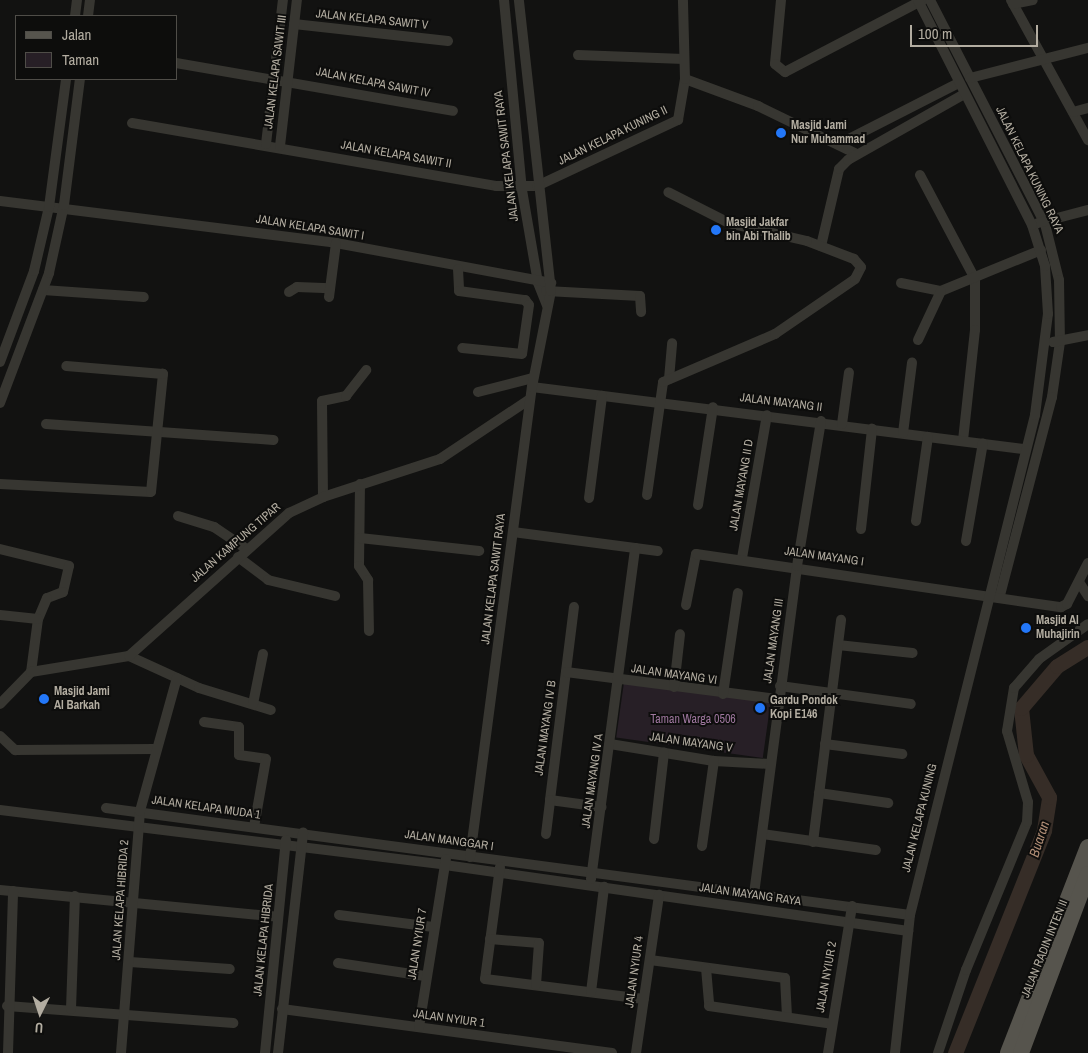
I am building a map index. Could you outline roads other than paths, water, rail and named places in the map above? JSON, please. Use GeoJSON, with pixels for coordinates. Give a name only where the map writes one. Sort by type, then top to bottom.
{"type":"FeatureCollection","features":[{"type":"Feature","properties":{"kind":"main road","name":"JALAN RADIN INTEN II"},"geometry":{"type":"LineString","coordinates":[[1021,1053],[1027,1013],[1088,847]]}},
{"type":"Feature","properties":{"kind":"main road","name":"JALAN RADIN INTEN II"},"geometry":{"type":"LineString","coordinates":[[1008,1053],[1088,874]]}},
{"type":"Feature","properties":{"kind":"street"},"geometry":{"type":"LineString","coordinates":[[74,15],[77,0]]}},
{"type":"Feature","properties":{"kind":"street"},"geometry":{"type":"LineString","coordinates":[[88,15],[90,0]]}},
{"type":"Feature","properties":{"kind":"street","name":"JALAN KELAPA SAWIT III"},"geometry":{"type":"LineString","coordinates":[[266,144],[283,0]]}},
{"type":"Feature","properties":{"kind":"street","name":"JALAN KELAPA SAWIT III"},"geometry":{"type":"LineString","coordinates":[[280,146],[297,0]]}},
{"type":"Feature","properties":{"kind":"street","name":"JALAN KELAPA SAWIT RAYA"},"geometry":{"type":"LineString","coordinates":[[504,0],[522,190],[546,287]]}},
{"type":"Feature","properties":{"kind":"street","name":"JALAN KELAPA SAWIT RAYA"},"geometry":{"type":"LineString","coordinates":[[470,857],[530,399],[547,306],[519,0]]}},
{"type":"Feature","properties":{"kind":"street"},"geometry":{"type":"LineString","coordinates":[[683,0],[685,79],[841,143],[855,153]]}},
{"type":"Feature","properties":{"kind":"street"},"geometry":{"type":"LineString","coordinates":[[781,0],[775,64],[785,72],[920,1]]}},
{"type":"Feature","properties":{"kind":"street","name":"JALAN KELAPA KUNING RAYA"},"geometry":{"type":"LineString","coordinates":[[930,0],[1044,221],[1059,280],[1060,342],[1044,439],[1000,595]]}},
{"type":"Feature","properties":{"kind":"street"},"geometry":{"type":"LineString","coordinates":[[1032,0],[1012,2],[1046,57],[1088,140]]}},
{"type":"Feature","properties":{"kind":"street","name":"JALAN KELAPA KUNING RAYA"},"geometry":{"type":"LineString","coordinates":[[920,1],[958,83],[1032,225],[1041,250],[1048,293],[1047,342],[1026,449],[988,593]]}},
{"type":"Feature","properties":{"kind":"street","name":"JALAN KELAPA SAWIT V"},"geometry":{"type":"LineString","coordinates":[[294,24],[448,41]]}},
{"type":"Feature","properties":{"kind":"street"},"geometry":{"type":"LineString","coordinates":[[970,78],[1046,57],[1088,48]]}},
{"type":"Feature","properties":{"kind":"street"},"geometry":{"type":"LineString","coordinates":[[578,55],[684,59]]}},
{"type":"Feature","properties":{"kind":"street","name":"JALAN KELAPA SAWIT IV"},"geometry":{"type":"LineString","coordinates":[[178,63],[274,77],[454,112]]}},
{"type":"Feature","properties":{"kind":"street","name":"JALAN KELAPA KUNING II"},"geometry":{"type":"LineString","coordinates":[[522,190],[536,186],[674,123],[681,110],[685,79]]}},
{"type":"Feature","properties":{"kind":"street"},"geometry":{"type":"LineString","coordinates":[[0,362],[34,271],[49,207],[66,80]]}},
{"type":"Feature","properties":{"kind":"street"},"geometry":{"type":"LineString","coordinates":[[0,404],[43,290],[64,205],[80,80]]}},
{"type":"Feature","properties":{"kind":"street"},"geometry":{"type":"LineString","coordinates":[[841,143],[958,83]]}},
{"type":"Feature","properties":{"kind":"street"},"geometry":{"type":"LineString","coordinates":[[821,246],[839,169],[855,153],[964,94]]}},
{"type":"Feature","properties":{"kind":"street"},"geometry":{"type":"LineString","coordinates":[[1073,112],[1088,108]]}},
{"type":"Feature","properties":{"kind":"street","name":"JALAN KELAPA SAWIT II"},"geometry":{"type":"LineString","coordinates":[[132,123],[280,146],[522,190]]}},
{"type":"Feature","properties":{"kind":"street"},"geometry":{"type":"LineString","coordinates":[[920,175],[975,279],[975,330],[964,440]]}},
{"type":"Feature","properties":{"kind":"street"},"geometry":{"type":"LineString","coordinates":[[647,495],[662,383],[775,334],[858,276],[857,261],[821,246],[736,226],[668,192]]}},
{"type":"Feature","properties":{"kind":"street","name":"JALAN KELAPA SAWIT I"},"geometry":{"type":"LineString","coordinates":[[0,200],[49,207],[64,205],[336,243],[584,296],[640,296],[641,312]]}},
{"type":"Feature","properties":{"kind":"street"},"geometry":{"type":"LineString","coordinates":[[1032,225],[1088,210]]}},
{"type":"Feature","properties":{"kind":"street"},"geometry":{"type":"LineString","coordinates":[[290,292],[297,287],[330,292],[336,243]]}},
{"type":"Feature","properties":{"kind":"street"},"geometry":{"type":"LineString","coordinates":[[901,283],[941,291],[975,279],[1041,250]]}},
{"type":"Feature","properties":{"kind":"street"},"geometry":{"type":"LineString","coordinates":[[458,269],[459,291],[528,303],[522,354]]}},
{"type":"Feature","properties":{"kind":"street"},"geometry":{"type":"LineString","coordinates":[[43,290],[144,297]]}},
{"type":"Feature","properties":{"kind":"street"},"geometry":{"type":"LineString","coordinates":[[918,340],[941,291]]}},
{"type":"Feature","properties":{"kind":"street"},"geometry":{"type":"LineString","coordinates":[[1047,342],[1060,342],[1088,335]]}},
{"type":"Feature","properties":{"kind":"street"},"geometry":{"type":"LineString","coordinates":[[669,379],[672,343]]}},
{"type":"Feature","properties":{"kind":"street"},"geometry":{"type":"LineString","coordinates":[[462,348],[538,356]]}},
{"type":"Feature","properties":{"kind":"street"},"geometry":{"type":"LineString","coordinates":[[903,433],[912,363]]}},
{"type":"Feature","properties":{"kind":"street"},"geometry":{"type":"LineString","coordinates":[[0,484],[146,495],[155,478],[163,374],[66,366]]}},
{"type":"Feature","properties":{"kind":"street"},"geometry":{"type":"LineString","coordinates":[[323,496],[322,401],[346,396],[366,370]]}},
{"type":"Feature","properties":{"kind":"street"},"geometry":{"type":"LineString","coordinates":[[842,424],[850,372]]}},
{"type":"Feature","properties":{"kind":"street"},"geometry":{"type":"LineString","coordinates":[[478,392],[533,382]]}},
{"type":"Feature","properties":{"kind":"street","name":"JALAN MAYANG II"},"geometry":{"type":"LineString","coordinates":[[533,382],[602,396],[714,407],[1026,449]]}},
{"type":"Feature","properties":{"kind":"street"},"geometry":{"type":"LineString","coordinates":[[589,498],[602,396]]}},
{"type":"Feature","properties":{"kind":"street","name":"JALAN KAMPUNG TIPAR"},"geometry":{"type":"LineString","coordinates":[[129,656],[289,513],[323,496],[447,455],[530,399]]}},
{"type":"Feature","properties":{"kind":"street"},"geometry":{"type":"LineString","coordinates":[[698,505],[714,407]]}},
{"type":"Feature","properties":{"kind":"street","name":"JALAN MAYANG II D"},"geometry":{"type":"LineString","coordinates":[[742,558],[767,415]]}},
{"type":"Feature","properties":{"kind":"street","name":"JALAN MAYANG III"},"geometry":{"type":"LineString","coordinates":[[754,894],[778,699],[797,566],[821,421]]}},
{"type":"Feature","properties":{"kind":"street"},"geometry":{"type":"LineString","coordinates":[[46,424],[273,440]]}},
{"type":"Feature","properties":{"kind":"street"},"geometry":{"type":"LineString","coordinates":[[861,529],[872,429]]}},
{"type":"Feature","properties":{"kind":"street"},"geometry":{"type":"LineString","coordinates":[[916,521],[928,437]]}},
{"type":"Feature","properties":{"kind":"street"},"geometry":{"type":"LineString","coordinates":[[966,542],[983,443]]}},
{"type":"Feature","properties":{"kind":"street"},"geometry":{"type":"LineString","coordinates":[[360,484],[359,566],[368,580],[370,599],[369,631]]}},
{"type":"Feature","properties":{"kind":"street"},"geometry":{"type":"LineString","coordinates":[[178,516],[214,527],[247,550]]}},
{"type":"Feature","properties":{"kind":"street"},"geometry":{"type":"LineString","coordinates":[[512,532],[658,551]]}},
{"type":"Feature","properties":{"kind":"street"},"geometry":{"type":"LineString","coordinates":[[360,538],[479,551]]}},
{"type":"Feature","properties":{"kind":"street","name":"JALAN MAYANG IV A"},"geometry":{"type":"LineString","coordinates":[[590,885],[619,680],[635,548]]}},
{"type":"Feature","properties":{"kind":"street"},"geometry":{"type":"LineString","coordinates":[[0,549],[68,564],[63,592],[47,598],[38,619],[31,672],[0,704]]}},
{"type":"Feature","properties":{"kind":"street","name":"JALAN MAYANG I"},"geometry":{"type":"LineString","coordinates":[[686,605],[695,555],[742,558],[988,593],[1061,607],[1079,582]]}},
{"type":"Feature","properties":{"kind":"street"},"geometry":{"type":"LineString","coordinates":[[238,557],[268,580],[335,596]]}},
{"type":"Feature","properties":{"kind":"street"},"geometry":{"type":"LineString","coordinates":[[1088,563],[1079,582],[1088,596]]}},
{"type":"Feature","properties":{"kind":"street"},"geometry":{"type":"LineString","coordinates":[[723,694],[738,593]]}},
{"type":"Feature","properties":{"kind":"street","name":"JALAN KELAPA KUNING"},"geometry":{"type":"LineString","coordinates":[[896,1053],[910,915],[988,593]]}},
{"type":"Feature","properties":{"kind":"street","name":"JALAN MAYANG IV B"},"geometry":{"type":"LineString","coordinates":[[546,834],[574,607]]}},
{"type":"Feature","properties":{"kind":"street"},"geometry":{"type":"LineString","coordinates":[[0,615],[38,619]]}},
{"type":"Feature","properties":{"kind":"street"},"geometry":{"type":"LineString","coordinates":[[813,842],[841,620]]}},
{"type":"Feature","properties":{"kind":"street"},"geometry":{"type":"LineString","coordinates":[[938,1053],[966,970],[1028,822],[1028,802],[1007,731],[1014,688],[1038,659],[1088,624]]}},
{"type":"Feature","properties":{"kind":"street"},"geometry":{"type":"LineString","coordinates":[[674,687],[680,634]]}},
{"type":"Feature","properties":{"kind":"street"},"geometry":{"type":"LineString","coordinates":[[838,645],[913,654]]}},
{"type":"Feature","properties":{"kind":"street"},"geometry":{"type":"LineString","coordinates":[[253,704],[263,654]]}},
{"type":"Feature","properties":{"kind":"street"},"geometry":{"type":"LineString","coordinates":[[31,672],[129,656],[177,678],[271,710]]}},
{"type":"Feature","properties":{"kind":"street","name":"JALAN MAYANG VI"},"geometry":{"type":"LineString","coordinates":[[566,672],[723,694],[778,699]]}},
{"type":"Feature","properties":{"kind":"street","name":"JALAN KELAPA HIBRIDA 2"},"geometry":{"type":"LineString","coordinates":[[121,1053],[130,962],[140,811],[154,749],[177,678]]}},
{"type":"Feature","properties":{"kind":"street"},"geometry":{"type":"LineString","coordinates":[[780,686],[911,704]]}},
{"type":"Feature","properties":{"kind":"street"},"geometry":{"type":"LineString","coordinates":[[204,722],[239,727],[239,755],[266,759],[254,827]]}},
{"type":"Feature","properties":{"kind":"street"},"geometry":{"type":"LineString","coordinates":[[0,736],[14,750],[154,749]]}},
{"type":"Feature","properties":{"kind":"street","name":"JALAN MAYANG V"},"geometry":{"type":"LineString","coordinates":[[610,744],[714,761],[769,764]]}},
{"type":"Feature","properties":{"kind":"street"},"geometry":{"type":"LineString","coordinates":[[825,744],[902,754]]}},
{"type":"Feature","properties":{"kind":"street"},"geometry":{"type":"LineString","coordinates":[[654,839],[664,753]]}},
{"type":"Feature","properties":{"kind":"street"},"geometry":{"type":"LineString","coordinates":[[702,846],[714,761]]}},
{"type":"Feature","properties":{"kind":"street"},"geometry":{"type":"LineString","coordinates":[[819,793],[888,803]]}},
{"type":"Feature","properties":{"kind":"street"},"geometry":{"type":"LineString","coordinates":[[550,800],[602,807]]}},
{"type":"Feature","properties":{"kind":"street","name":"JALAN KELAPA MUDA 1"},"geometry":{"type":"LineString","coordinates":[[106,808],[302,832]]}},
{"type":"Feature","properties":{"kind":"street","name":"JALAN KELAPA MUDA 1"},"geometry":{"type":"LineString","coordinates":[[0,810],[138,825],[301,847]]}},
{"type":"Feature","properties":{"kind":"street","name":"JALAN KELAPA HIBRIDA"},"geometry":{"type":"LineString","coordinates":[[265,1053],[288,830]]}},
{"type":"Feature","properties":{"kind":"street","name":"JALAN MANGGAR I"},"geometry":{"type":"LineString","coordinates":[[302,832],[501,862],[593,872]]}},
{"type":"Feature","properties":{"kind":"street","name":"JALAN KELAPA HIBRIDA"},"geometry":{"type":"LineString","coordinates":[[278,1053],[302,832]]}},
{"type":"Feature","properties":{"kind":"street"},"geometry":{"type":"LineString","coordinates":[[762,834],[876,850]]}},
{"type":"Feature","properties":{"kind":"street","name":"JALAN MANGGAR I"},"geometry":{"type":"LineString","coordinates":[[301,847],[590,885]]}},
{"type":"Feature","properties":{"kind":"street"},"geometry":{"type":"LineString","coordinates":[[445,865],[448,854]]}},
{"type":"Feature","properties":{"kind":"street"},"geometry":{"type":"LineString","coordinates":[[501,862],[485,979],[644,999]]}},
{"type":"Feature","properties":{"kind":"street","name":"JALAN NYIUR 7"},"geometry":{"type":"LineString","coordinates":[[419,1027],[425,976],[445,865]]}},
{"type":"Feature","properties":{"kind":"street","name":"JALAN MAYANG RAYA"},"geometry":{"type":"LineString","coordinates":[[593,872],[910,915]]}},
{"type":"Feature","properties":{"kind":"street","name":"JALAN MAYANG RAYA"},"geometry":{"type":"LineString","coordinates":[[590,885],[908,932]]}},
{"type":"Feature","properties":{"kind":"street"},"geometry":{"type":"LineString","coordinates":[[591,992],[604,887]]}},
{"type":"Feature","properties":{"kind":"street"},"geometry":{"type":"LineString","coordinates":[[0,890],[134,901],[278,917]]}},
{"type":"Feature","properties":{"kind":"street"},"geometry":{"type":"LineString","coordinates":[[8,1053],[7,1006],[13,891]]}},
{"type":"Feature","properties":{"kind":"street","name":"JALAN NYIUR 4"},"geometry":{"type":"LineString","coordinates":[[636,1053],[659,895]]}},
{"type":"Feature","properties":{"kind":"street"},"geometry":{"type":"LineString","coordinates":[[71,1009],[75,896]]}},
{"type":"Feature","properties":{"kind":"street","name":"JALAN NYIUR 2"},"geometry":{"type":"LineString","coordinates":[[828,1053],[852,906]]}},
{"type":"Feature","properties":{"kind":"street"},"geometry":{"type":"LineString","coordinates":[[339,916],[433,927]]}},
{"type":"Feature","properties":{"kind":"street"},"geometry":{"type":"LineString","coordinates":[[490,939],[539,943],[536,985]]}},
{"type":"Feature","properties":{"kind":"street"},"geometry":{"type":"LineString","coordinates":[[650,960],[786,979],[787,1017]]}},
{"type":"Feature","properties":{"kind":"street"},"geometry":{"type":"LineString","coordinates":[[130,962],[230,969]]}},
{"type":"Feature","properties":{"kind":"street"},"geometry":{"type":"LineString","coordinates":[[338,963],[425,976]]}},
{"type":"Feature","properties":{"kind":"street"},"geometry":{"type":"LineString","coordinates":[[706,968],[709,1006],[832,1024]]}},
{"type":"Feature","properties":{"kind":"street"},"geometry":{"type":"LineString","coordinates":[[7,1006],[71,1009],[233,1022]]}},
{"type":"Feature","properties":{"kind":"street","name":"JALAN NYIUR 1"},"geometry":{"type":"LineString","coordinates":[[282,1009],[612,1053]]}},
{"type":"Feature","properties":{"kind":"waterway","name":"Buaran"},"geometry":{"type":"LineString","coordinates":[[955,1053],[1044,830],[1049,797],[1026,755],[1021,708],[1057,666],[1088,647]]}},
{"type":"Feature","properties":{"kind":"place","name":"Masjid Jami Nur Muhammad"},"geometry":{"type":"Point","coordinates":[781,133]}},
{"type":"Feature","properties":{"kind":"place","name":"Masjid Jakfar bin Abi Thalib"},"geometry":{"type":"Point","coordinates":[716,230]}},
{"type":"Feature","properties":{"kind":"place","name":"Masjid Al Muhajirin"},"geometry":{"type":"Point","coordinates":[1026,628]}},
{"type":"Feature","properties":{"kind":"place","name":"Masjid Jami Al Barkah"},"geometry":{"type":"Point","coordinates":[44,699]}},
{"type":"Feature","properties":{"kind":"place","name":"Gardu Pondok Kopi E146"},"geometry":{"type":"Point","coordinates":[760,708]}},
{"type":"Feature","properties":{"kind":"park label","name":"Taman Warga 0506"},"geometry":{"type":"Point","coordinates":[693,720]}}]}
